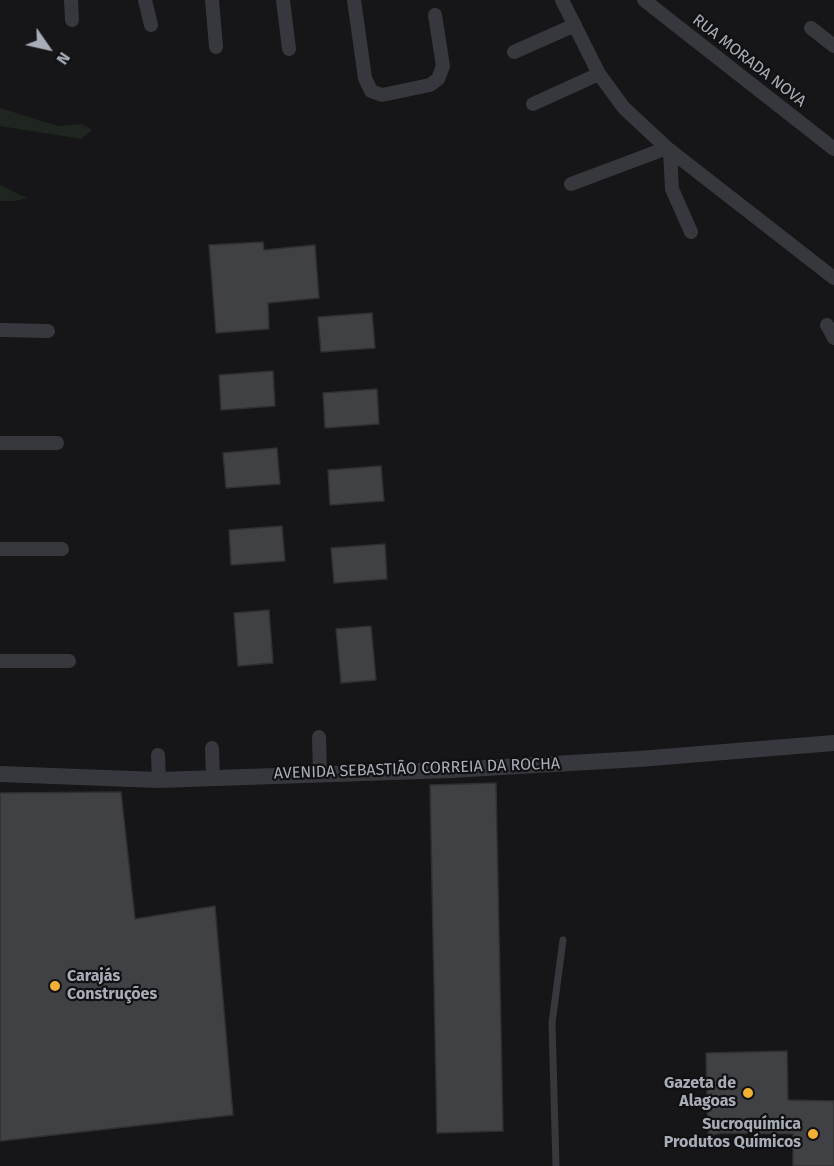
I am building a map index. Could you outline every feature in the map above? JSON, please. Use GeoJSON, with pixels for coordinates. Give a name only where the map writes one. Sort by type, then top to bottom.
{"type":"FeatureCollection","features":[{"type":"Feature","properties":{"kind":"street"},"geometry":{"type":"LineString","coordinates":[[71,0],[72,20]]}},
{"type":"Feature","properties":{"kind":"street"},"geometry":{"type":"LineString","coordinates":[[145,0],[151,25]]}},
{"type":"Feature","properties":{"kind":"street"},"geometry":{"type":"LineString","coordinates":[[212,0],[216,46]]}},
{"type":"Feature","properties":{"kind":"street"},"geometry":{"type":"LineString","coordinates":[[283,0],[289,49]]}},
{"type":"Feature","properties":{"kind":"street"},"geometry":{"type":"LineString","coordinates":[[354,0],[365,78],[371,92],[382,95],[430,86],[438,79],[443,66],[435,15]]}},
{"type":"Feature","properties":{"kind":"street"},"geometry":{"type":"LineString","coordinates":[[562,0],[599,74],[624,108],[669,149],[834,279]]}},
{"type":"Feature","properties":{"kind":"street","name":"RUA MORADA NOVA"},"geometry":{"type":"LineString","coordinates":[[644,0],[834,149]]}},
{"type":"Feature","properties":{"kind":"street"},"geometry":{"type":"LineString","coordinates":[[514,52],[575,25]]}},
{"type":"Feature","properties":{"kind":"street"},"geometry":{"type":"LineString","coordinates":[[811,28],[834,46]]}},
{"type":"Feature","properties":{"kind":"street"},"geometry":{"type":"LineString","coordinates":[[533,104],[599,74]]}},
{"type":"Feature","properties":{"kind":"street"},"geometry":{"type":"LineString","coordinates":[[571,184],[669,149]]}},
{"type":"Feature","properties":{"kind":"street"},"geometry":{"type":"LineString","coordinates":[[669,149],[672,189],[691,232]]}},
{"type":"Feature","properties":{"kind":"street"},"geometry":{"type":"LineString","coordinates":[[827,325],[834,338]]}},
{"type":"Feature","properties":{"kind":"street"},"geometry":{"type":"LineString","coordinates":[[0,330],[48,331]]}},
{"type":"Feature","properties":{"kind":"street"},"geometry":{"type":"LineString","coordinates":[[0,442],[57,442]]}},
{"type":"Feature","properties":{"kind":"street"},"geometry":{"type":"LineString","coordinates":[[0,549],[62,549]]}},
{"type":"Feature","properties":{"kind":"street"},"geometry":{"type":"LineString","coordinates":[[0,662],[69,661]]}},
{"type":"Feature","properties":{"kind":"street"},"geometry":{"type":"LineString","coordinates":[[319,737],[320,773]]}},
{"type":"Feature","properties":{"kind":"street","name":"AVENIDA SEBASTIÃO CORREIA DA ROCHA"},"geometry":{"type":"LineString","coordinates":[[0,774],[159,780],[451,770],[639,759],[834,743]]}},
{"type":"Feature","properties":{"kind":"street"},"geometry":{"type":"LineString","coordinates":[[212,748],[213,777]]}},
{"type":"Feature","properties":{"kind":"street"},"geometry":{"type":"LineString","coordinates":[[158,755],[159,780]]}},
{"type":"Feature","properties":{"kind":"lane"},"geometry":{"type":"LineString","coordinates":[[556,1166],[552,1023],[563,940]]}},
{"type":"Feature","properties":{"kind":"shaded area"},"geometry":{"type":"Polygon","coordinates":[[[0,108],[58,126],[82,124],[92,130],[81,139],[0,126],[0,108]]]}},
{"type":"Feature","properties":{"kind":"shaded area"},"geometry":{"type":"Polygon","coordinates":[[[0,185],[27,198],[0,201],[0,185]]]}},
{"type":"Feature","properties":{"kind":"building"},"geometry":{"type":"Polygon","coordinates":[[[263,242],[264,250],[315,245],[319,298],[268,303],[269,329],[216,333],[209,245],[263,242]]]}},
{"type":"Feature","properties":{"kind":"building"},"geometry":{"type":"Polygon","coordinates":[[[372,313],[375,348],[321,352],[318,317],[372,313]]]}},
{"type":"Feature","properties":{"kind":"building"},"geometry":{"type":"Polygon","coordinates":[[[273,371],[275,406],[221,410],[219,375],[273,371]]]}},
{"type":"Feature","properties":{"kind":"building"},"geometry":{"type":"Polygon","coordinates":[[[377,389],[379,424],[325,428],[323,393],[377,389]]]}},
{"type":"Feature","properties":{"kind":"building"},"geometry":{"type":"Polygon","coordinates":[[[277,448],[280,484],[226,488],[223,453],[277,448]]]}},
{"type":"Feature","properties":{"kind":"building"},"geometry":{"type":"Polygon","coordinates":[[[381,466],[384,501],[330,505],[328,470],[381,466]]]}},
{"type":"Feature","properties":{"kind":"building"},"geometry":{"type":"Polygon","coordinates":[[[282,526],[285,561],[231,565],[229,530],[282,526]]]}},
{"type":"Feature","properties":{"kind":"building"},"geometry":{"type":"Polygon","coordinates":[[[385,544],[387,579],[334,583],[331,548],[385,544]]]}},
{"type":"Feature","properties":{"kind":"building"},"geometry":{"type":"Polygon","coordinates":[[[269,610],[273,663],[238,666],[234,613],[269,610]]]}},
{"type":"Feature","properties":{"kind":"building"},"geometry":{"type":"Polygon","coordinates":[[[371,626],[376,680],[341,683],[336,629],[371,626]]]}},
{"type":"Feature","properties":{"kind":"building"},"geometry":{"type":"Polygon","coordinates":[[[496,783],[503,1131],[437,1133],[430,785],[496,783]]]}},
{"type":"Feature","properties":{"kind":"building"},"geometry":{"type":"Polygon","coordinates":[[[121,792],[135,919],[215,906],[233,1115],[0,1141],[0,793],[121,792]]]}},
{"type":"Feature","properties":{"kind":"building","name":"Gazeta de Alagoas"},"geometry":{"type":"Polygon","coordinates":[[[787,1051],[788,1100],[834,1101],[834,1166],[793,1166],[793,1134],[721,1133],[708,1136],[706,1053],[787,1051]]]}},
{"type":"Feature","properties":{"kind":"place","name":"Carajás Construções"},"geometry":{"type":"Point","coordinates":[55,986]}},
{"type":"Feature","properties":{"kind":"place","name":"Gazeta de Alagoas"},"geometry":{"type":"Point","coordinates":[748,1093]}},
{"type":"Feature","properties":{"kind":"place","name":"Sucroquímica Produtos Químicos"},"geometry":{"type":"Point","coordinates":[813,1134]}}]}
